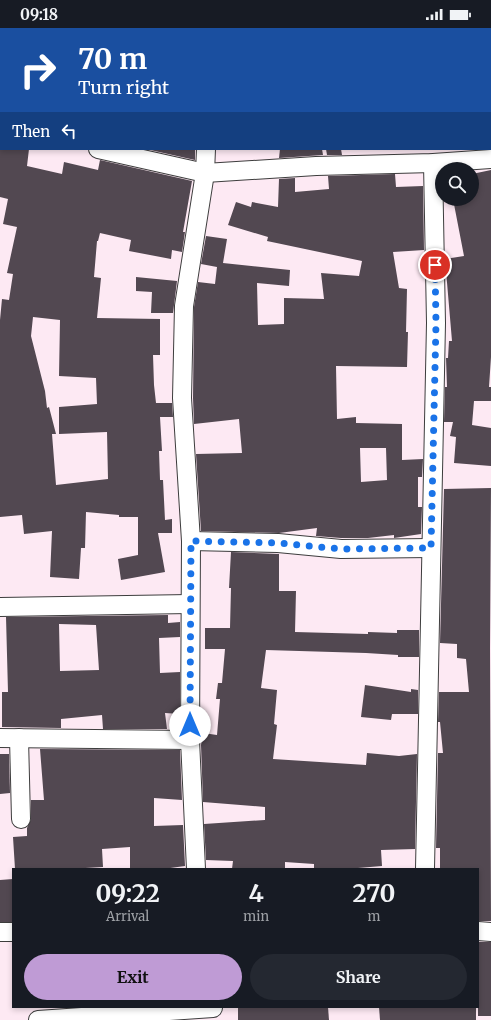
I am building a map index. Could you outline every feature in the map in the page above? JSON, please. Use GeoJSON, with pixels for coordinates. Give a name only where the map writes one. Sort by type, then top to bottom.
{"type":"FeatureCollection","features":[{"type":"Feature","properties":{"kind":"street"},"geometry":{"type":"LineString","coordinates":[[102,150],[205,173],[316,166],[433,163],[491,159]]}},
{"type":"Feature","properties":{"kind":"street"},"geometry":{"type":"LineString","coordinates":[[196,868],[190,740],[191,541],[182,398],[184,306],[205,173],[206,150]]}},
{"type":"Feature","properties":{"kind":"street"},"geometry":{"type":"LineString","coordinates":[[425,868],[436,323],[433,163]]}},
{"type":"Feature","properties":{"kind":"street"},"geometry":{"type":"LineString","coordinates":[[191,541],[278,543],[341,549],[431,548]]}},
{"type":"Feature","properties":{"kind":"street"},"geometry":{"type":"LineString","coordinates":[[0,607],[190,604]]}},
{"type":"Feature","properties":{"kind":"street"},"geometry":{"type":"LineString","coordinates":[[0,738],[190,740]]}},
{"type":"Feature","properties":{"kind":"street"},"geometry":{"type":"LineString","coordinates":[[19,738],[21,819]]}},
{"type":"Feature","properties":{"kind":"street"},"geometry":{"type":"LineString","coordinates":[[479,931],[491,932]]}},
{"type":"Feature","properties":{"kind":"street"},"geometry":{"type":"LineString","coordinates":[[0,932],[12,932]]}},
{"type":"Feature","properties":{"kind":"street"},"geometry":{"type":"LineString","coordinates":[[38,1020],[214,1012]]}},
{"type":"Feature","properties":{"kind":"building"},"geometry":{"type":"Polygon","coordinates":[[[0,150],[29,150],[27,166],[62,174],[64,162],[98,170],[100,160],[192,181],[183,232],[185,232],[182,252],[172,250],[171,259],[129,251],[131,240],[100,233],[97,241],[94,277],[101,278],[97,318],[160,319],[160,355],[153,355],[156,403],[172,403],[173,417],[160,417],[162,451],[159,451],[160,480],[163,480],[165,520],[172,519],[172,533],[158,533],[165,572],[121,580],[118,559],[138,555],[138,517],[119,517],[119,515],[86,512],[85,548],[81,548],[79,579],[50,577],[52,531],[24,534],[22,515],[0,517],[0,320],[2,299],[9,300],[13,274],[7,273],[17,227],[3,224],[8,199],[0,197],[0,150]],[[33,317],[31,336],[45,391],[47,408],[49,407],[56,434],[52,434],[56,485],[108,479],[107,432],[59,434],[59,407],[97,404],[96,378],[59,376],[60,320],[33,317]]]}},
{"type":"Feature","properties":{"kind":"building"},"geometry":{"type":"Polygon","coordinates":[[[150,150],[195,150],[195,160],[150,150]]]}},
{"type":"Feature","properties":{"kind":"building"},"geometry":{"type":"Polygon","coordinates":[[[280,150],[322,150],[323,155],[279,158],[280,150]]]}},
{"type":"Feature","properties":{"kind":"building"},"geometry":{"type":"Polygon","coordinates":[[[326,150],[341,150],[342,155],[327,155],[326,150]]]}},
{"type":"Feature","properties":{"kind":"building"},"geometry":{"type":"Polygon","coordinates":[[[491,170],[491,357],[489,387],[491,387],[491,401],[474,401],[472,425],[491,428],[491,466],[454,463],[456,437],[450,436],[453,422],[444,422],[445,387],[447,387],[446,358],[448,358],[449,341],[452,341],[445,259],[464,256],[454,206],[479,206],[479,173],[491,170]]]}},
{"type":"Feature","properties":{"kind":"building"},"geometry":{"type":"Polygon","coordinates":[[[395,174],[396,187],[423,186],[424,250],[393,252],[399,288],[407,289],[407,367],[336,366],[337,419],[356,417],[356,423],[402,424],[402,460],[423,459],[422,477],[418,477],[418,507],[422,507],[421,534],[394,538],[394,535],[368,538],[341,538],[316,536],[317,528],[279,533],[201,531],[196,454],[242,453],[239,419],[194,424],[194,307],[198,282],[215,284],[217,267],[201,264],[206,236],[227,239],[223,263],[290,270],[289,286],[257,283],[258,325],[284,324],[284,298],[324,299],[321,273],[359,276],[362,261],[267,241],[268,237],[228,225],[236,202],[251,207],[252,202],[278,207],[279,179],[295,178],[295,192],[329,189],[328,176],[395,174]],[[360,448],[361,482],[387,480],[386,448],[360,448]]]}},
{"type":"Feature","properties":{"kind":"building"},"geometry":{"type":"Polygon","coordinates":[[[136,277],[177,281],[173,313],[151,313],[152,292],[136,291],[136,277]]]}},
{"type":"Feature","properties":{"kind":"building"},"geometry":{"type":"Polygon","coordinates":[[[491,488],[491,921],[479,921],[479,868],[440,868],[440,848],[436,848],[438,753],[443,753],[440,722],[438,722],[439,692],[469,692],[466,659],[457,658],[457,644],[440,643],[444,489],[491,488]]]}},
{"type":"Feature","properties":{"kind":"building"},"geometry":{"type":"Polygon","coordinates":[[[231,552],[279,554],[279,591],[296,591],[295,632],[368,634],[368,632],[397,633],[397,630],[419,630],[419,657],[398,657],[398,655],[366,653],[266,650],[261,688],[277,690],[274,724],[277,725],[273,759],[366,765],[367,753],[399,756],[417,754],[415,849],[381,850],[382,866],[358,868],[314,868],[314,864],[285,862],[285,868],[232,868],[233,861],[206,860],[204,824],[265,820],[265,807],[203,802],[201,745],[203,733],[217,735],[220,699],[216,699],[218,683],[222,683],[225,649],[205,649],[205,628],[230,628],[231,588],[229,588],[231,552]]]}},
{"type":"Feature","properties":{"kind":"building"},"geometry":{"type":"Polygon","coordinates":[[[168,615],[168,623],[180,622],[180,637],[159,638],[160,673],[180,672],[180,714],[165,713],[167,729],[103,729],[102,715],[61,719],[61,728],[2,727],[2,692],[8,692],[6,617],[168,615]],[[59,624],[60,671],[99,670],[96,625],[59,624]]]}},
{"type":"Feature","properties":{"kind":"building"},"geometry":{"type":"Polygon","coordinates":[[[365,685],[411,692],[411,689],[418,690],[418,714],[392,714],[391,720],[361,717],[365,685]]]}},
{"type":"Feature","properties":{"kind":"building"},"geometry":{"type":"Polygon","coordinates":[[[40,749],[180,750],[182,800],[154,798],[154,826],[183,825],[185,866],[170,868],[130,868],[130,847],[102,849],[103,867],[15,868],[13,837],[27,836],[27,828],[31,819],[31,800],[44,800],[40,749]]]}},
{"type":"Feature","properties":{"kind":"building"},"geometry":{"type":"Polygon","coordinates":[[[0,754],[9,754],[10,793],[0,794],[0,754]]]}},
{"type":"Feature","properties":{"kind":"building"},"geometry":{"type":"Polygon","coordinates":[[[12,879],[12,922],[0,922],[0,880],[12,879]]]}},
{"type":"Feature","properties":{"kind":"building"},"geometry":{"type":"Polygon","coordinates":[[[479,942],[491,942],[491,1016],[478,1016],[479,942]]]}},
{"type":"Feature","properties":{"kind":"building"},"geometry":{"type":"Polygon","coordinates":[[[238,1008],[328,1008],[329,1020],[238,1020],[238,1008]]]}},
{"type":"Feature","properties":{"kind":"building"},"geometry":{"type":"Polygon","coordinates":[[[379,1008],[476,1008],[476,1020],[380,1020],[379,1008]]]}},
{"type":"Feature","properties":{"kind":"route"},"geometry":{"type":"LineString","coordinates":[[190,725],[191,541],[278,543],[305,547],[341,549],[431,548],[436,323],[435,265]]}}]}
